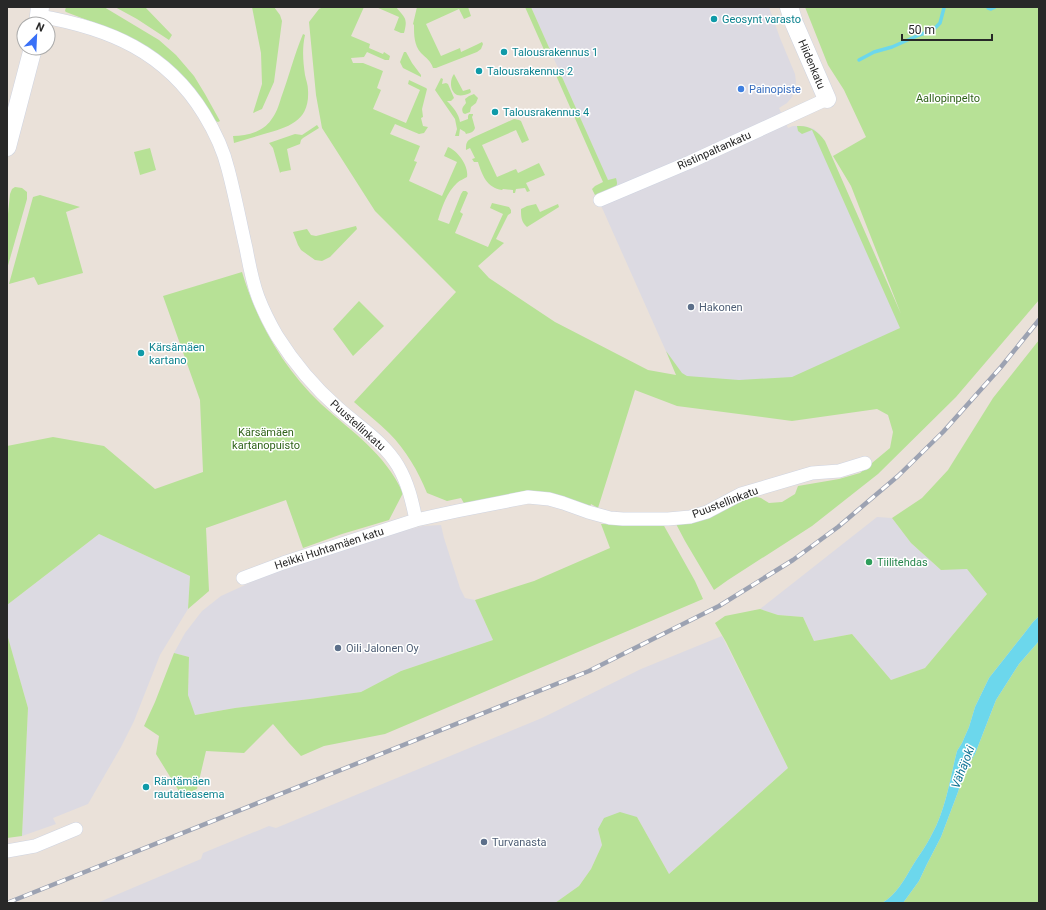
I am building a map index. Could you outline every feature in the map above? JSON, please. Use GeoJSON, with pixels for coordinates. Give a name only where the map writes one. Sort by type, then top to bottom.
{"type":"FeatureCollection","features":[{"type":"Feature","properties":{"kind":"street","name":"Hiidenkatu"},"geometry":{"type":"LineString","coordinates":[[789,7],[827,99]]}},
{"type":"Feature","properties":{"kind":"street","name":"Puustellinkatu"},"geometry":{"type":"LineString","coordinates":[[56,19],[96,30],[142,51],[173,74],[198,104],[222,146],[252,276],[258,298],[268,320],[294,361],[311,382],[389,453],[403,476],[411,497],[416,520],[528,497],[549,499],[610,518],[635,520],[690,517],[707,512],[741,494],[812,473],[839,471],[865,463]]}},
{"type":"Feature","properties":{"kind":"street"},"geometry":{"type":"LineString","coordinates":[[7,147],[30,56]]}},
{"type":"Feature","properties":{"kind":"street","name":"Ristinpaltankatu"},"geometry":{"type":"LineString","coordinates":[[600,200],[690,162],[827,99]]}},
{"type":"Feature","properties":{"kind":"street","name":"Heikki Huhtamäen katu"},"geometry":{"type":"LineString","coordinates":[[243,578],[290,560],[416,520]]}},
{"type":"Feature","properties":{"kind":"street"},"geometry":{"type":"LineString","coordinates":[[7,851],[35,846],[76,829]]}},
{"type":"Feature","properties":{"kind":"shaded area"},"geometry":{"type":"Polygon","coordinates":[[[531,7],[769,7],[795,74],[796,82],[792,97],[787,103],[779,108],[788,128],[793,126],[804,126],[814,129],[822,137],[907,328],[759,393],[677,376],[603,210],[593,191],[609,183],[531,7]]]}},
{"type":"Feature","properties":{"kind":"shaded area"},"geometry":{"type":"Polygon","coordinates":[[[877,517],[892,518],[911,543],[941,570],[967,568],[987,594],[925,668],[891,680],[852,634],[814,641],[803,617],[778,615],[760,609],[877,517]]]}},
{"type":"Feature","properties":{"kind":"shaded area"},"geometry":{"type":"Polygon","coordinates":[[[441,525],[460,588],[465,598],[475,600],[493,640],[401,671],[361,692],[235,708],[194,715],[188,695],[189,657],[174,653],[185,633],[202,611],[221,596],[256,580],[299,564],[381,537],[423,526],[441,525]]]}},
{"type":"Feature","properties":{"kind":"shaded area"},"geometry":{"type":"Polygon","coordinates":[[[99,534],[190,576],[188,609],[160,655],[134,721],[121,747],[88,804],[53,818],[56,824],[22,836],[28,708],[7,634],[7,605],[99,534]]]}},
{"type":"Feature","properties":{"kind":"shaded area","name":"Turvanasta"},"geometry":{"type":"Polygon","coordinates":[[[722,636],[788,768],[669,874],[637,817],[598,829],[602,845],[591,869],[579,886],[555,903],[97,903],[201,859],[203,853],[269,826],[276,828],[542,718],[641,669],[722,636]]]}},
{"type":"Feature","properties":{"kind":"green space"},"geometry":{"type":"Polygon","coordinates":[[[66,7],[104,7],[159,40],[176,55],[194,76],[220,121],[215,121],[203,101],[178,71],[157,54],[121,33],[66,12],[66,7]]]}},
{"type":"Feature","properties":{"kind":"green space"},"geometry":{"type":"Polygon","coordinates":[[[115,7],[145,7],[172,35],[169,40],[137,19],[115,7]]]}},
{"type":"Feature","properties":{"kind":"green space"},"geometry":{"type":"Polygon","coordinates":[[[252,7],[274,7],[280,15],[282,21],[274,82],[262,109],[253,113],[262,84],[261,53],[252,7]]]}},
{"type":"Feature","properties":{"kind":"green space","name":"Aallopinpelto"},"geometry":{"type":"Polygon","coordinates":[[[323,7],[364,7],[351,36],[370,44],[369,48],[383,54],[384,52],[390,56],[389,60],[385,60],[367,52],[364,57],[351,58],[353,63],[363,63],[383,71],[377,88],[381,90],[373,109],[406,123],[420,90],[408,84],[409,80],[427,89],[422,109],[423,117],[421,118],[423,126],[428,127],[424,133],[419,134],[395,124],[390,134],[420,146],[414,161],[417,162],[409,181],[442,196],[457,162],[444,156],[448,147],[459,155],[465,164],[467,177],[458,182],[450,191],[438,220],[449,224],[461,194],[463,191],[466,191],[468,193],[460,212],[463,214],[455,233],[488,247],[503,214],[490,208],[492,203],[509,207],[511,210],[511,213],[508,215],[496,239],[504,243],[478,266],[489,278],[555,322],[648,370],[676,375],[666,351],[682,373],[687,376],[739,380],[792,377],[900,328],[812,130],[802,134],[798,131],[797,126],[809,128],[819,134],[825,141],[901,314],[851,186],[833,156],[866,137],[844,90],[828,65],[805,7],[1039,7],[1039,300],[956,397],[878,474],[812,526],[714,590],[675,522],[752,496],[761,498],[769,503],[782,502],[795,494],[798,486],[839,479],[860,473],[890,448],[893,432],[888,415],[877,409],[792,421],[677,406],[635,390],[598,508],[591,504],[590,507],[566,500],[465,505],[461,498],[447,501],[427,493],[416,469],[401,446],[385,429],[354,402],[456,292],[375,211],[322,128],[316,95],[309,22],[319,9],[323,7]]]}},
{"type":"Feature","properties":{"kind":"green space"},"geometry":{"type":"Polygon","coordinates":[[[376,7],[396,7],[406,21],[404,33],[394,30],[399,17],[376,7]]]}},
{"type":"Feature","properties":{"kind":"green space"},"geometry":{"type":"Polygon","coordinates":[[[417,7],[468,7],[471,16],[464,19],[459,9],[426,24],[441,56],[460,48],[461,52],[482,42],[483,44],[481,49],[477,52],[433,68],[430,61],[419,50],[414,36],[413,24],[417,7]]]}},
{"type":"Feature","properties":{"kind":"green space"},"geometry":{"type":"Polygon","coordinates":[[[525,7],[531,7],[551,52],[545,52],[525,7]]]}},
{"type":"Feature","properties":{"kind":"green space"},"geometry":{"type":"Polygon","coordinates":[[[303,34],[305,35],[303,50],[308,101],[302,116],[282,129],[234,143],[233,136],[249,134],[264,128],[273,118],[303,34]]]}},
{"type":"Feature","properties":{"kind":"green space"},"geometry":{"type":"Polygon","coordinates":[[[404,52],[406,52],[421,77],[403,68],[400,62],[404,52]]]}},
{"type":"Feature","properties":{"kind":"green space"},"geometry":{"type":"Polygon","coordinates":[[[558,68],[608,180],[616,178],[616,186],[597,196],[592,189],[603,182],[555,73],[558,68]]]}},
{"type":"Feature","properties":{"kind":"green space"},"geometry":{"type":"Polygon","coordinates":[[[454,74],[463,91],[470,89],[470,93],[465,95],[457,95],[454,93],[451,85],[454,74]]]}},
{"type":"Feature","properties":{"kind":"green space"},"geometry":{"type":"Polygon","coordinates":[[[441,78],[443,79],[442,84],[448,84],[454,98],[451,101],[447,101],[457,113],[460,122],[468,119],[469,114],[473,114],[472,117],[475,128],[472,132],[466,134],[460,129],[459,136],[455,136],[457,129],[455,119],[435,90],[441,78]]]}},
{"type":"Feature","properties":{"kind":"green space"},"geometry":{"type":"Polygon","coordinates":[[[474,94],[478,98],[476,103],[471,107],[470,112],[465,114],[463,113],[462,109],[466,103],[465,99],[474,94]]]}},
{"type":"Feature","properties":{"kind":"green space"},"geometry":{"type":"Polygon","coordinates":[[[514,119],[521,121],[529,140],[522,143],[516,130],[482,145],[497,177],[516,169],[518,173],[539,163],[545,175],[526,183],[530,191],[527,192],[525,188],[516,189],[515,193],[513,193],[513,190],[502,190],[492,187],[483,176],[478,162],[474,162],[472,159],[475,158],[470,148],[466,150],[467,143],[470,139],[514,119]]]}},
{"type":"Feature","properties":{"kind":"green space"},"geometry":{"type":"Polygon","coordinates":[[[317,125],[319,128],[303,138],[300,144],[287,149],[291,170],[280,173],[273,148],[269,143],[295,134],[302,135],[317,125]]]}},
{"type":"Feature","properties":{"kind":"green space"},"geometry":{"type":"Polygon","coordinates":[[[150,148],[156,170],[140,175],[134,152],[150,148]]]}},
{"type":"Feature","properties":{"kind":"green space"},"geometry":{"type":"Polygon","coordinates":[[[15,187],[22,188],[27,192],[27,199],[7,269],[7,224],[10,194],[12,189],[15,187]]]}},
{"type":"Feature","properties":{"kind":"green space"},"geometry":{"type":"Polygon","coordinates":[[[40,195],[80,207],[66,212],[83,273],[38,285],[34,277],[9,284],[33,197],[40,195]]]}},
{"type":"Feature","properties":{"kind":"green space"},"geometry":{"type":"Polygon","coordinates":[[[536,204],[540,212],[558,204],[559,207],[527,227],[522,221],[521,209],[536,204]]]}},
{"type":"Feature","properties":{"kind":"green space"},"geometry":{"type":"Polygon","coordinates":[[[356,226],[357,229],[330,257],[322,261],[315,260],[301,250],[293,232],[307,229],[311,235],[316,236],[356,226]]]}},
{"type":"Feature","properties":{"kind":"green space","name":"Kärsämäen kartanopuisto"},"geometry":{"type":"Polygon","coordinates":[[[242,272],[255,309],[283,360],[307,390],[321,404],[377,454],[395,479],[403,493],[389,520],[342,534],[303,548],[286,500],[206,528],[209,591],[188,609],[190,576],[99,534],[7,605],[7,446],[53,437],[104,446],[155,489],[203,472],[200,400],[163,296],[242,272]]]}},
{"type":"Feature","properties":{"kind":"green space"},"geometry":{"type":"Polygon","coordinates":[[[359,301],[384,326],[353,356],[333,329],[359,301]]]}},
{"type":"Feature","properties":{"kind":"green space"},"geometry":{"type":"Polygon","coordinates":[[[1039,340],[1039,616],[989,678],[975,707],[962,743],[957,751],[944,804],[937,824],[930,838],[896,891],[882,903],[555,903],[579,886],[591,869],[602,845],[598,829],[604,818],[620,812],[637,817],[669,874],[788,768],[726,642],[715,623],[725,616],[760,609],[778,615],[803,617],[814,641],[852,634],[891,680],[925,668],[987,594],[967,569],[941,570],[911,543],[892,518],[922,498],[948,470],[993,398],[1039,340]]]}},
{"type":"Feature","properties":{"kind":"green space"},"geometry":{"type":"Polygon","coordinates":[[[601,524],[663,524],[695,581],[703,599],[385,734],[324,746],[301,756],[273,724],[244,753],[206,751],[197,789],[182,796],[156,754],[159,736],[144,726],[174,653],[189,657],[188,695],[195,715],[235,708],[361,692],[401,671],[493,640],[475,600],[534,581],[610,548],[601,524]]]}},
{"type":"Feature","properties":{"kind":"green space"},"geometry":{"type":"Polygon","coordinates":[[[7,634],[28,708],[22,836],[7,838],[7,634]]]}},
{"type":"Feature","properties":{"kind":"green space"},"geometry":{"type":"Polygon","coordinates":[[[1039,641],[1039,903],[903,903],[919,881],[941,837],[965,770],[975,754],[996,700],[1019,664],[1039,641]]]}},
{"type":"Feature","properties":{"kind":"water","name":"Vähäjoki"},"geometry":{"type":"Polygon","coordinates":[[[1039,616],[1039,641],[1019,664],[996,700],[975,754],[965,770],[941,837],[919,881],[903,903],[882,903],[900,886],[928,842],[937,824],[944,804],[957,751],[962,743],[975,707],[989,678],[1039,616]]]}},
{"type":"Feature","properties":{"kind":"waterway"},"geometry":{"type":"LineString","coordinates":[[988,7],[991,9],[995,7]]}},
{"type":"Feature","properties":{"kind":"waterway"},"geometry":{"type":"LineString","coordinates":[[859,60],[874,52],[892,47],[933,30],[940,23],[944,8]]}},
{"type":"Feature","properties":{"kind":"railway"},"geometry":{"type":"LineString","coordinates":[[7,903],[589,671],[719,606],[793,560],[838,527],[898,476],[943,432],[1001,367],[1039,320]]}},
{"type":"Feature","properties":{"kind":"place","name":"Geosynt varasto"},"geometry":{"type":"Point","coordinates":[714,19]}},
{"type":"Feature","properties":{"kind":"place","name":"Talousrakennus 1"},"geometry":{"type":"Point","coordinates":[504,52]}},
{"type":"Feature","properties":{"kind":"place","name":"Talousrakennus 2"},"geometry":{"type":"Point","coordinates":[479,71]}},
{"type":"Feature","properties":{"kind":"place","name":"Painopiste"},"geometry":{"type":"Point","coordinates":[741,89]}},
{"type":"Feature","properties":{"kind":"place","name":"Talousrakennus 4"},"geometry":{"type":"Point","coordinates":[495,112]}},
{"type":"Feature","properties":{"kind":"place","name":"Hakonen"},"geometry":{"type":"Point","coordinates":[691,307]}},
{"type":"Feature","properties":{"kind":"place","name":"Kärsämäen kartano"},"geometry":{"type":"Point","coordinates":[141,353]}},
{"type":"Feature","properties":{"kind":"place","name":"Tiilitehdas"},"geometry":{"type":"Point","coordinates":[869,562]}},
{"type":"Feature","properties":{"kind":"place","name":"Oili Jalonen Oy"},"geometry":{"type":"Point","coordinates":[338,648]}},
{"type":"Feature","properties":{"kind":"place","name":"Räntämäen rautatieasema"},"geometry":{"type":"Point","coordinates":[146,787]}},
{"type":"Feature","properties":{"kind":"place","name":"Turvanasta"},"geometry":{"type":"Point","coordinates":[484,842]}}]}
